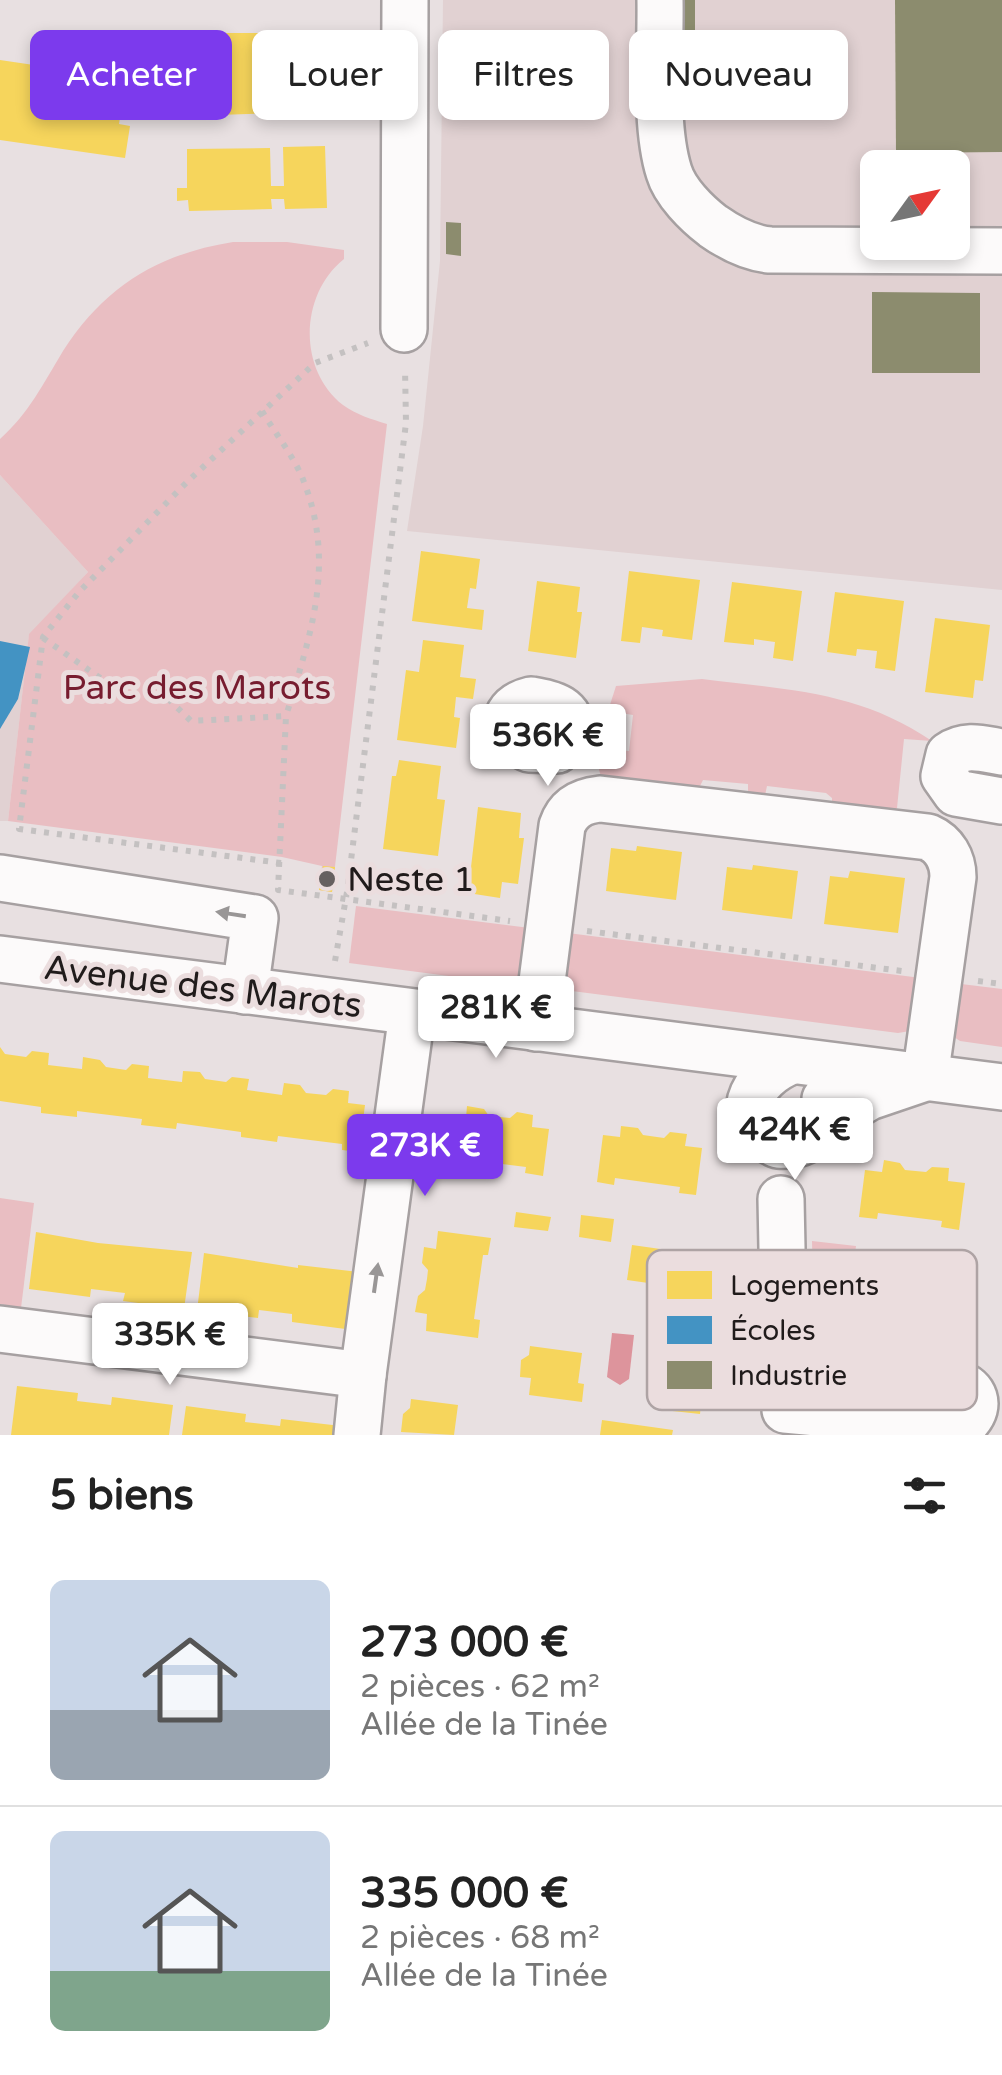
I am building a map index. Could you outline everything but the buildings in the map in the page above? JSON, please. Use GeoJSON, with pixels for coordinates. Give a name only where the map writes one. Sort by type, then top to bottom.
{"type":"FeatureCollection","features":[{"type":"Feature","properties":{"kind":"street"},"geometry":{"type":"LineString","coordinates":[[404,329],[405,0]]}},
{"type":"Feature","properties":{"kind":"street"},"geometry":{"type":"LineString","coordinates":[[660,0],[662,126],[670,176],[699,214],[716,228],[756,248],[770,250],[1002,252]]}},
{"type":"Feature","properties":{"kind":"street"},"geometry":{"type":"LineString","coordinates":[[984,798],[956,793],[944,776],[949,755],[968,746],[1002,752]]}},
{"type":"Feature","properties":{"kind":"street"},"geometry":{"type":"LineString","coordinates":[[557,750],[582,803]]}},
{"type":"Feature","properties":{"kind":"street"},"geometry":{"type":"LineString","coordinates":[[939,843],[984,798]]}},
{"type":"Feature","properties":{"kind":"street"},"geometry":{"type":"LineString","coordinates":[[536,1028],[562,826],[571,810],[582,803],[600,800],[921,835],[939,843],[953,869],[925,1078],[869,1097],[814,1133],[778,1145],[698,1066],[662,1044]]}},
{"type":"Feature","properties":{"kind":"street"},"geometry":{"type":"LineString","coordinates":[[0,878],[254,918],[246,991]]}},
{"type":"Feature","properties":{"kind":"street","name":"Avenue des Marots"},"geometry":{"type":"LineString","coordinates":[[0,959],[1002,1088]]}},
{"type":"Feature","properties":{"kind":"street"},"geometry":{"type":"LineString","coordinates":[[356,1435],[412,1013]]}},
{"type":"Feature","properties":{"kind":"street"},"geometry":{"type":"LineString","coordinates":[[781,1198],[827,1110],[820,1085],[796,1061],[767,1074],[752,1091],[753,1124],[781,1198],[782,1250]]}},
{"type":"Feature","properties":{"kind":"street"},"geometry":{"type":"LineString","coordinates":[[0,1329],[364,1375]]}},
{"type":"Feature","properties":{"kind":"path"},"geometry":{"type":"LineString","coordinates":[[281,863],[19,829],[43,637],[79,592],[315,363],[404,329],[406,423],[331,1002]]}},
{"type":"Feature","properties":{"kind":"path"},"geometry":{"type":"LineString","coordinates":[[262,412],[301,476],[320,542],[313,626],[286,716],[278,890],[1002,984]]}},
{"type":"Feature","properties":{"kind":"path"},"geometry":{"type":"LineString","coordinates":[[43,637],[106,682],[160,691],[191,721],[286,716]]}},
{"type":"Feature","properties":{"kind":"shaded area"},"geometry":{"type":"Polygon","coordinates":[[[443,0],[1002,0],[1002,590],[407,531],[423,426],[440,261],[442,120],[609,120],[609,30],[443,30],[443,0]]]}},
{"type":"Feature","properties":{"kind":"shaded area"},"geometry":{"type":"Polygon","coordinates":[[[0,475],[88,572],[29,635],[8,821],[0,821],[0,475]]]}},
{"type":"Feature","properties":{"kind":"shaded area"},"geometry":{"type":"Polygon","coordinates":[[[612,1333],[634,1335],[629,1379],[620,1385],[607,1377],[612,1333]]]}},
{"type":"Feature","properties":{"kind":"green space","name":"Parc des Marots"},"geometry":{"type":"Polygon","coordinates":[[[233,242],[287,242],[344,250],[344,259],[329,274],[312,311],[312,352],[328,390],[343,405],[387,424],[332,892],[319,890],[322,866],[282,857],[8,821],[29,634],[88,572],[0,475],[0,439],[27,408],[79,328],[115,291],[181,255],[233,242]]]}},
{"type":"Feature","properties":{"kind":"green space"},"geometry":{"type":"Polygon","coordinates":[[[702,679],[793,690],[849,702],[904,724],[932,741],[904,739],[897,808],[891,813],[832,807],[832,798],[826,793],[767,786],[764,800],[748,798],[748,784],[703,780],[697,792],[602,779],[599,770],[603,749],[629,751],[633,715],[608,711],[616,686],[702,679]]]}},
{"type":"Feature","properties":{"kind":"green space"},"geometry":{"type":"Polygon","coordinates":[[[356,906],[538,929],[525,978],[510,984],[349,963],[356,906]]]}},
{"type":"Feature","properties":{"kind":"green space"},"geometry":{"type":"Polygon","coordinates":[[[560,932],[929,979],[910,1031],[898,1033],[572,991],[562,984],[560,932]]]}},
{"type":"Feature","properties":{"kind":"green space"},"geometry":{"type":"Polygon","coordinates":[[[953,983],[1002,989],[1002,1047],[960,1041],[951,1035],[953,983]]]}},
{"type":"Feature","properties":{"kind":"green space"},"geometry":{"type":"Polygon","coordinates":[[[0,1198],[34,1203],[21,1308],[0,1304],[0,1198]]]}},
{"type":"Feature","properties":{"kind":"green space"},"geometry":{"type":"Polygon","coordinates":[[[812,1241],[856,1246],[855,1250],[812,1250],[812,1241]]]}},
{"type":"Feature","properties":{"kind":"place","name":"Neste 1"},"geometry":{"type":"Point","coordinates":[327,879]}}]}
